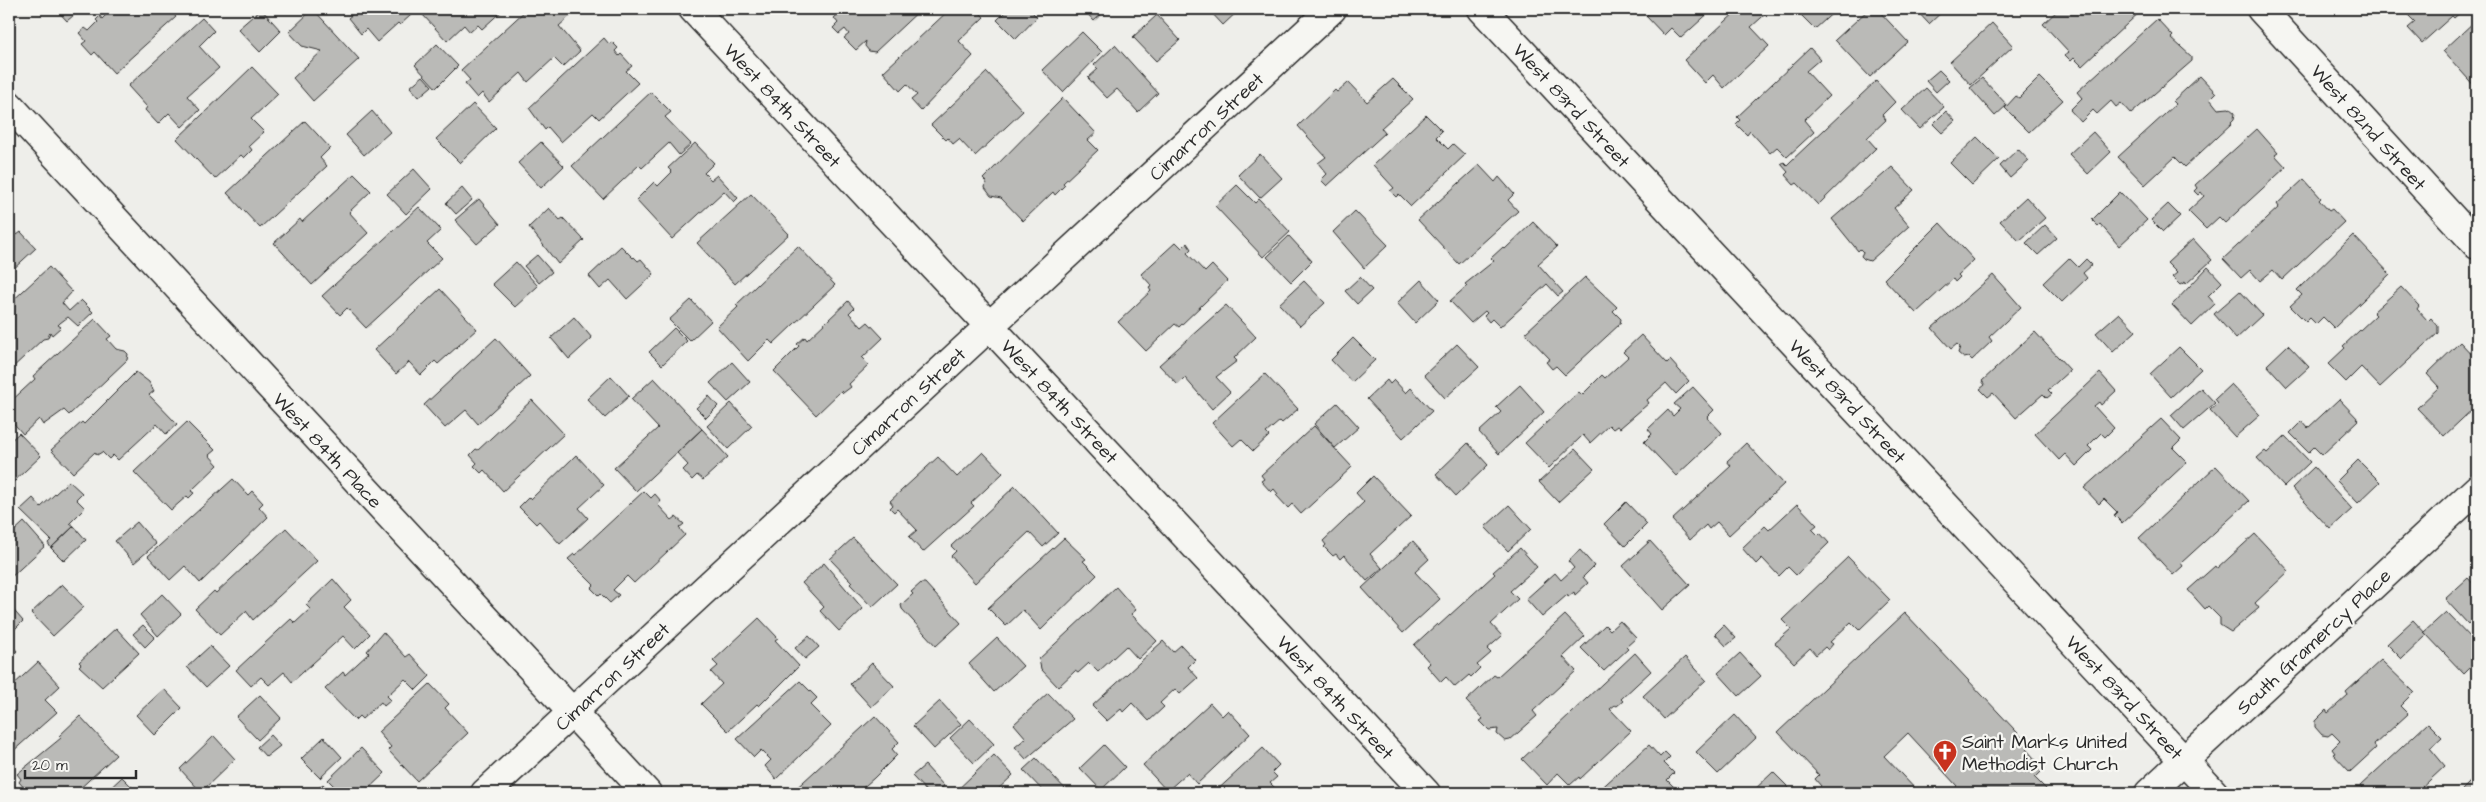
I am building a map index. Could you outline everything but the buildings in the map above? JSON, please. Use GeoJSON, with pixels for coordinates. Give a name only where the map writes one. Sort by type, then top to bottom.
{"type":"FeatureCollection","features":[{"type":"Feature","properties":{"kind":"street","name":"West 84th Street"},"geometry":{"type":"LineString","coordinates":[[693,9],[1426,793]]}},
{"type":"Feature","properties":{"kind":"street","name":"Cimarron Street"},"geometry":{"type":"LineString","coordinates":[[485,793],[1332,9]]}},
{"type":"Feature","properties":{"kind":"street","name":"West 83rd Street"},"geometry":{"type":"LineString","coordinates":[[1482,9],[2214,793]]}},
{"type":"Feature","properties":{"kind":"street","name":"West 82nd Street"},"geometry":{"type":"LineString","coordinates":[[2261,9],[2477,245]]}},
{"type":"Feature","properties":{"kind":"street","name":"West 84th Place"},"geometry":{"type":"LineString","coordinates":[[9,105],[648,793]]}},
{"type":"Feature","properties":{"kind":"street","name":"South Gramercy Place"},"geometry":{"type":"LineString","coordinates":[[2150,793],[2477,489]]}},
{"type":"Feature","properties":{"kind":"place","name":"Saint Marks United Methodist Church"},"geometry":{"type":"Point","coordinates":[1945,773]}}]}
